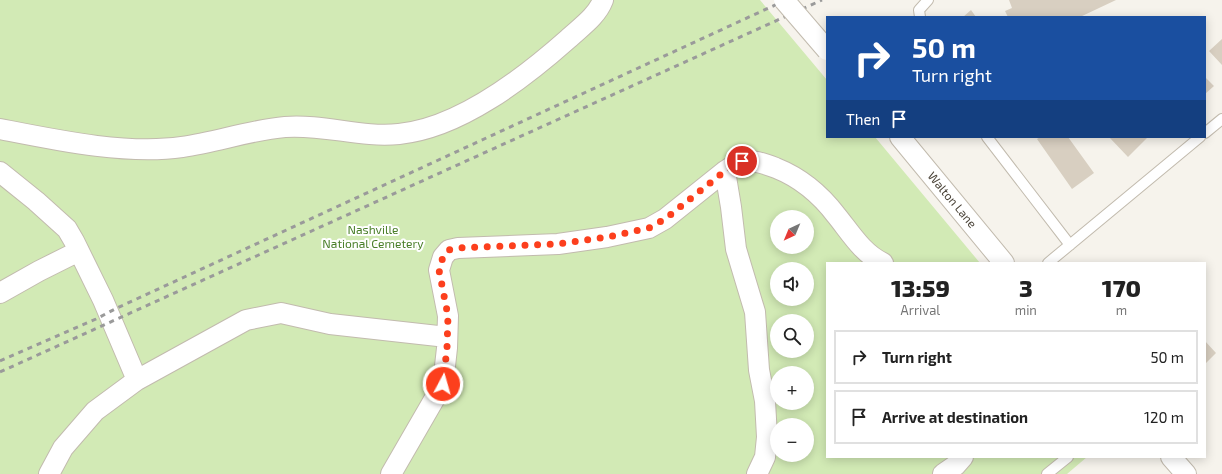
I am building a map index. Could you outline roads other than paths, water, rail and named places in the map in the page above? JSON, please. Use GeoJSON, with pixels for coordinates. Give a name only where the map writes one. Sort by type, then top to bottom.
{"type":"FeatureCollection","features":[{"type":"Feature","properties":{"kind":"street"},"geometry":{"type":"LineString","coordinates":[[0,129],[100,146],[149,150],[181,147],[261,130],[286,127],[308,127],[378,135],[401,134],[427,128],[457,117],[487,101],[520,79],[549,56],[590,20],[601,6],[603,0]]}},
{"type":"Feature","properties":{"kind":"street"},"geometry":{"type":"LineString","coordinates":[[784,0],[826,49]]}},
{"type":"Feature","properties":{"kind":"street","name":"Walton Lane"},"geometry":{"type":"LineString","coordinates":[[901,138],[1003,262]]}},
{"type":"Feature","properties":{"kind":"street"},"geometry":{"type":"LineString","coordinates":[[391,474],[443,384],[448,316],[439,270],[443,257],[449,250],[458,248],[558,244],[608,237],[649,228],[665,219],[725,171],[742,161],[762,162],[790,174],[812,188],[836,214],[851,235],[865,250],[882,262]]}},
{"type":"Feature","properties":{"kind":"street"},"geometry":{"type":"LineString","coordinates":[[725,171],[736,249],[755,312],[759,370],[765,401],[767,437],[764,457],[757,474]]}},
{"type":"Feature","properties":{"kind":"street"},"geometry":{"type":"LineString","coordinates":[[0,172],[36,200],[67,229],[103,300],[137,380]]}},
{"type":"Feature","properties":{"kind":"street"},"geometry":{"type":"LineString","coordinates":[[0,293],[79,251]]}},
{"type":"Feature","properties":{"kind":"street"},"geometry":{"type":"LineString","coordinates":[[50,474],[63,448],[95,411],[137,380],[246,320],[281,313],[330,324],[447,337]]}},
{"type":"Feature","properties":{"kind":"street"},"geometry":{"type":"LineString","coordinates":[[943,474],[956,465],[962,458]]}},
{"type":"Feature","properties":{"kind":"street"},"geometry":{"type":"LineString","coordinates":[[1172,458],[1186,474]]}},
{"type":"Feature","properties":{"kind":"lane"},"geometry":{"type":"LineString","coordinates":[[920,16],[919,10],[928,0]]}},
{"type":"Feature","properties":{"kind":"lane"},"geometry":{"type":"LineString","coordinates":[[1206,132],[1222,119]]}},
{"type":"Feature","properties":{"kind":"lane"},"geometry":{"type":"LineString","coordinates":[[988,138],[1070,245]]}},
{"type":"Feature","properties":{"kind":"lane"},"geometry":{"type":"LineString","coordinates":[[1049,262],[1199,138]]}},
{"type":"Feature","properties":{"kind":"lane"},"geometry":{"type":"LineString","coordinates":[[1047,474],[1067,458]]}},
{"type":"Feature","properties":{"kind":"railway"},"geometry":{"type":"LineString","coordinates":[[0,361],[96,319],[786,0]]}},
{"type":"Feature","properties":{"kind":"railway"},"geometry":{"type":"LineString","coordinates":[[0,372],[822,0]]}},
{"type":"Feature","properties":{"kind":"park label","name":"Nashville National Cemetery"},"geometry":{"type":"Point","coordinates":[373,237]}}]}
